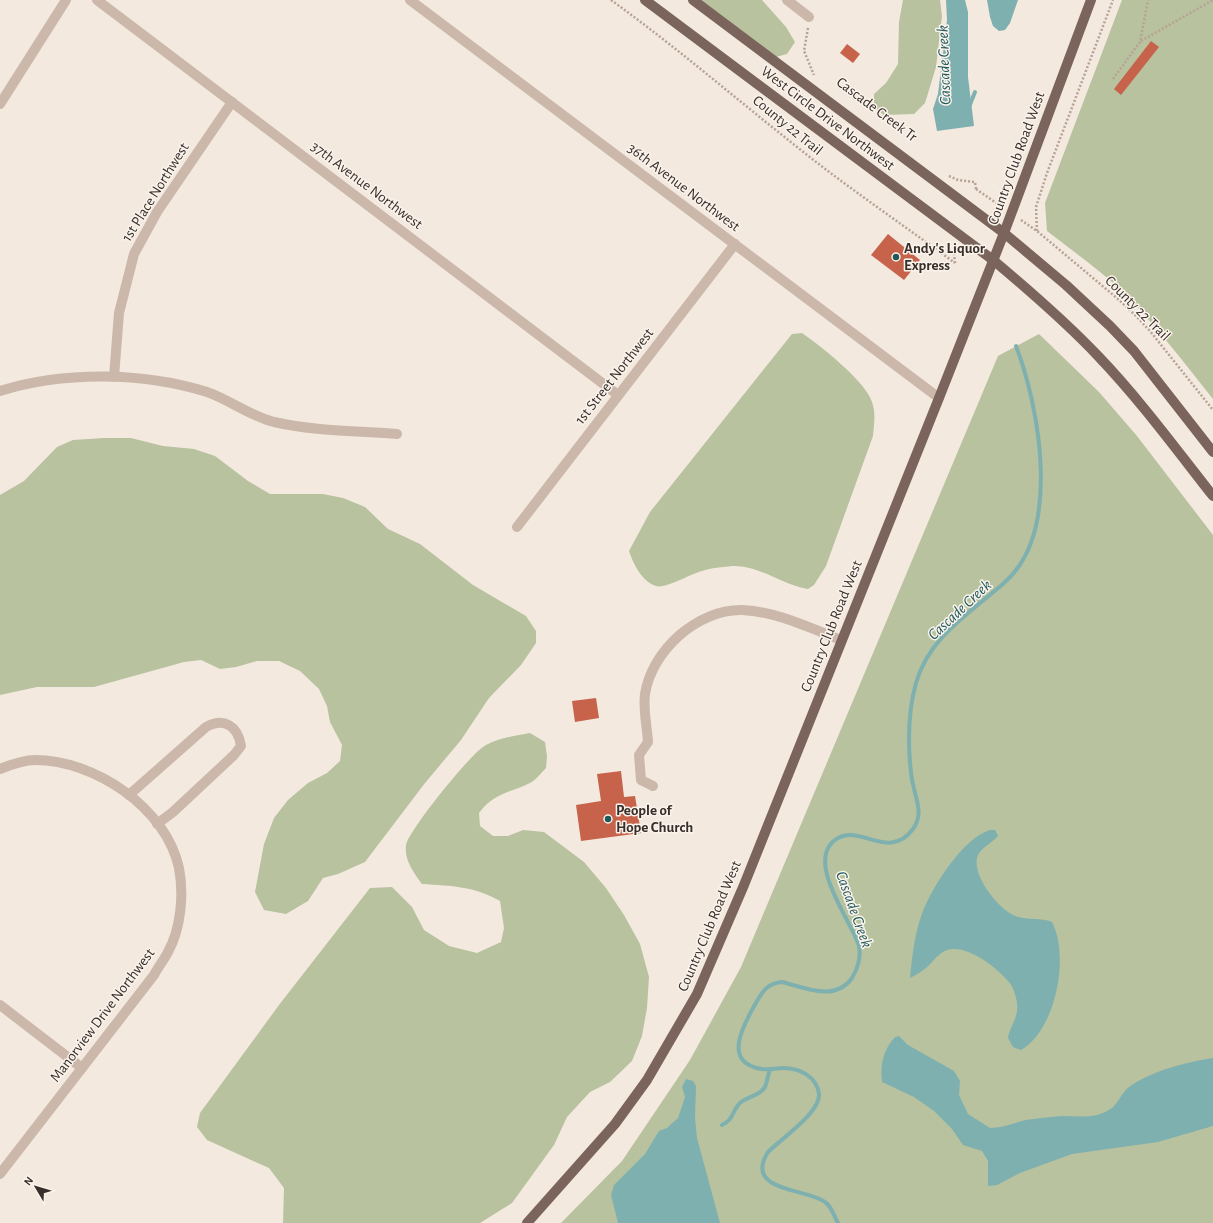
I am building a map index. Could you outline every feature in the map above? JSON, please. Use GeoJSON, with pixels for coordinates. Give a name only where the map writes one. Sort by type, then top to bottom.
{"type":"FeatureCollection","features":[{"type":"Feature","properties":{"kind":"main road","name":"West Circle Drive Northwest"},"geometry":{"type":"LineString","coordinates":[[645,0],[993,260],[1058,316],[1099,357],[1136,399],[1213,496]]}},
{"type":"Feature","properties":{"kind":"main road","name":"West Circle Drive Northwest"},"geometry":{"type":"LineString","coordinates":[[693,0],[1004,233],[1066,285],[1110,326],[1154,376],[1213,452]]}},
{"type":"Feature","properties":{"kind":"main road","name":"Country Club Road West"},"geometry":{"type":"LineString","coordinates":[[527,1223],[616,1124],[647,1080],[697,994],[744,885],[939,398],[1004,233],[1091,0]]}},
{"type":"Feature","properties":{"kind":"street"},"geometry":{"type":"LineString","coordinates":[[0,104],[66,0]]}},
{"type":"Feature","properties":{"kind":"street","name":"37th Avenue Northwest"},"geometry":{"type":"LineString","coordinates":[[97,0],[618,395]]}},
{"type":"Feature","properties":{"kind":"street","name":"36th Avenue Northwest"},"geometry":{"type":"LineString","coordinates":[[410,0],[939,398]]}},
{"type":"Feature","properties":{"kind":"street"},"geometry":{"type":"LineString","coordinates":[[787,0],[809,17]]}},
{"type":"Feature","properties":{"kind":"street","name":"1st Place Northwest"},"geometry":{"type":"LineString","coordinates":[[114,377],[119,313],[134,254],[157,212],[232,102]]}},
{"type":"Feature","properties":{"kind":"street","name":"1st Street Northwest"},"geometry":{"type":"LineString","coordinates":[[517,527],[734,244]]}},
{"type":"Feature","properties":{"kind":"street"},"geometry":{"type":"LineString","coordinates":[[0,391],[32,384],[74,378],[114,377],[151,380],[184,386],[208,393],[271,421],[297,427],[397,434]]}},
{"type":"Feature","properties":{"kind":"street"},"geometry":{"type":"LineString","coordinates":[[653,786],[641,780],[639,755],[648,742],[644,704],[645,694],[652,672],[670,644],[691,626],[728,611],[754,611],[784,619],[841,640]]}},
{"type":"Feature","properties":{"kind":"street"},"geometry":{"type":"LineString","coordinates":[[129,795],[206,727],[215,722],[224,723],[234,730],[240,737],[241,746],[234,756],[173,812],[157,824]]}},
{"type":"Feature","properties":{"kind":"street","name":"Manorview Drive Northwest"},"geometry":{"type":"LineString","coordinates":[[0,769],[34,760],[59,762],[84,769],[104,778],[129,795],[143,807],[157,824],[171,847],[179,868],[181,895],[176,929],[169,951],[154,975],[0,1174]]}},
{"type":"Feature","properties":{"kind":"street"},"geometry":{"type":"LineString","coordinates":[[0,1005],[82,1068]]}},
{"type":"Feature","properties":{"kind":"path","name":"County 22 Trail"},"geometry":{"type":"LineString","coordinates":[[611,0],[704,71],[787,140],[955,263]]}},
{"type":"Feature","properties":{"kind":"path","name":"County 22 Trail"},"geometry":{"type":"LineString","coordinates":[[1113,0],[1044,180],[1036,206],[1037,231],[1118,299],[1135,316],[1213,410]]}},
{"type":"Feature","properties":{"kind":"path"},"geometry":{"type":"LineString","coordinates":[[1140,42],[1148,0]]}},
{"type":"Feature","properties":{"kind":"path"},"geometry":{"type":"LineString","coordinates":[[1113,79],[1140,42],[1212,0]]}},
{"type":"Feature","properties":{"kind":"path","name":"Cascade Creek Tr"},"geometry":{"type":"LineString","coordinates":[[809,17],[804,51],[813,75],[819,79]]}},
{"type":"Feature","properties":{"kind":"path"},"geometry":{"type":"LineString","coordinates":[[943,171],[958,180],[974,182],[976,189]]}},
{"type":"Feature","properties":{"kind":"green space"},"geometry":{"type":"Polygon","coordinates":[[[694,0],[762,0],[786,27],[795,42],[787,54],[776,57],[694,0]]]}},
{"type":"Feature","properties":{"kind":"green space"},"geometry":{"type":"Polygon","coordinates":[[[903,0],[940,0],[942,16],[936,67],[925,103],[914,114],[884,115],[874,108],[874,94],[886,83],[898,64],[899,22],[903,0]]]}},
{"type":"Feature","properties":{"kind":"green space"},"geometry":{"type":"Polygon","coordinates":[[[1122,0],[1213,0],[1213,399],[1165,339],[1126,295],[1088,262],[1047,231],[1045,203],[1122,0]]]}},
{"type":"Feature","properties":{"kind":"green space"},"geometry":{"type":"Polygon","coordinates":[[[802,333],[831,355],[852,375],[868,394],[874,410],[873,436],[826,566],[814,585],[808,589],[789,584],[752,569],[732,566],[706,570],[666,585],[656,586],[646,581],[639,572],[629,551],[650,512],[792,334],[802,333]]]}},
{"type":"Feature","properties":{"kind":"green space"},"geometry":{"type":"Polygon","coordinates":[[[1039,334],[1099,392],[1137,436],[1213,535],[1213,1223],[561,1223],[622,1161],[690,1060],[741,967],[998,356],[1039,334]]]}},
{"type":"Feature","properties":{"kind":"green space"},"geometry":{"type":"Polygon","coordinates":[[[131,438],[163,446],[194,449],[215,456],[248,481],[270,494],[323,494],[343,498],[365,507],[388,529],[420,544],[473,585],[526,616],[536,631],[536,643],[521,665],[489,698],[461,740],[425,783],[365,862],[338,874],[323,878],[308,901],[286,914],[264,910],[255,892],[264,844],[274,818],[288,800],[308,783],[327,773],[340,761],[342,745],[330,722],[327,706],[319,689],[300,671],[279,661],[257,661],[236,667],[220,669],[201,660],[184,662],[94,687],[37,687],[0,695],[0,495],[24,481],[57,447],[73,440],[131,438]]]}},
{"type":"Feature","properties":{"kind":"green space"},"geometry":{"type":"Polygon","coordinates":[[[530,733],[545,742],[547,756],[546,768],[532,782],[502,794],[490,801],[479,813],[480,826],[493,836],[508,836],[523,830],[544,832],[584,862],[606,888],[624,915],[640,944],[649,977],[647,1008],[642,1036],[632,1061],[610,1082],[590,1092],[567,1117],[554,1145],[512,1203],[480,1223],[283,1223],[284,1188],[269,1168],[207,1140],[197,1127],[200,1113],[279,1005],[370,888],[392,887],[412,907],[424,930],[449,946],[477,953],[501,942],[504,928],[500,901],[481,892],[472,890],[453,886],[422,884],[408,861],[406,845],[417,825],[428,810],[453,778],[476,753],[494,741],[530,733]]]}},
{"type":"Feature","properties":{"kind":"water"},"geometry":{"type":"Polygon","coordinates":[[[946,0],[965,0],[968,12],[968,77],[974,126],[937,131],[933,109],[938,94],[947,20],[946,0]]]}},
{"type":"Feature","properties":{"kind":"water"},"geometry":{"type":"Polygon","coordinates":[[[987,0],[1018,0],[1010,23],[1005,30],[999,31],[993,26],[987,0]]]}},
{"type":"Feature","properties":{"kind":"water"},"geometry":{"type":"Polygon","coordinates":[[[990,830],[995,830],[998,836],[980,852],[977,862],[981,880],[986,889],[1000,905],[1013,915],[1022,918],[1052,922],[1057,936],[1060,954],[1056,991],[1051,1010],[1043,1026],[1033,1040],[1021,1050],[1013,1047],[1008,1038],[1017,1013],[1017,1003],[1013,988],[1003,975],[989,963],[972,953],[963,950],[947,950],[938,955],[929,966],[910,978],[918,927],[923,911],[941,876],[970,843],[980,835],[990,830]]]}},
{"type":"Feature","properties":{"kind":"water"},"geometry":{"type":"Polygon","coordinates":[[[899,1036],[908,1045],[954,1071],[960,1081],[959,1095],[968,1114],[990,1128],[1026,1120],[1062,1116],[1080,1117],[1102,1114],[1111,1109],[1123,1093],[1138,1081],[1158,1072],[1192,1062],[1213,1058],[1213,1126],[1158,1142],[1072,1154],[1020,1173],[997,1185],[988,1186],[988,1161],[982,1151],[963,1145],[952,1129],[934,1111],[914,1097],[882,1082],[882,1064],[885,1052],[895,1037],[899,1036]]]}},
{"type":"Feature","properties":{"kind":"water"},"geometry":{"type":"Polygon","coordinates":[[[686,1079],[693,1081],[696,1086],[695,1118],[697,1138],[720,1223],[618,1223],[611,1195],[614,1185],[645,1154],[659,1131],[667,1128],[678,1118],[685,1097],[682,1087],[686,1079]]]}},
{"type":"Feature","properties":{"kind":"building"},"geometry":{"type":"Polygon","coordinates":[[[1151,41],[1159,47],[1121,95],[1114,89],[1151,41]]]}},
{"type":"Feature","properties":{"kind":"building"},"geometry":{"type":"Polygon","coordinates":[[[847,44],[860,54],[853,63],[840,53],[847,44]]]}},
{"type":"Feature","properties":{"kind":"building","name":"Andy's Liquor Express"},"geometry":{"type":"Polygon","coordinates":[[[888,234],[920,260],[904,280],[871,255],[888,234]]]}},
{"type":"Feature","properties":{"kind":"building"},"geometry":{"type":"Polygon","coordinates":[[[596,698],[599,718],[575,722],[572,701],[596,698]]]}},
{"type":"Feature","properties":{"kind":"building","name":"People of Hope Church"},"geometry":{"type":"Polygon","coordinates":[[[621,771],[624,797],[635,796],[641,833],[581,841],[576,805],[601,801],[597,774],[621,771]]]}},
{"type":"Feature","properties":{"kind":"waterway"},"geometry":{"type":"LineString","coordinates":[[969,107],[975,92]]}},
{"type":"Feature","properties":{"kind":"waterway","name":"Cascade Creek"},"geometry":{"type":"LineString","coordinates":[[838,1223],[831,1209],[825,1202],[816,1197],[780,1187],[770,1182],[764,1175],[763,1165],[768,1152],[799,1125],[814,1109],[818,1101],[818,1088],[811,1078],[796,1070],[789,1068],[762,1069],[749,1065],[742,1059],[739,1050],[739,1041],[742,1030],[752,1010],[762,994],[773,984],[782,982],[810,990],[829,991],[837,990],[852,978],[857,967],[860,950],[855,935],[832,890],[827,875],[825,860],[828,848],[838,838],[847,835],[876,841],[895,842],[904,838],[913,829],[919,812],[910,763],[910,723],[916,683],[922,667],[930,652],[952,627],[1004,583],[1022,561],[1034,534],[1040,503],[1041,469],[1038,435],[1025,372],[1016,346]]}},
{"type":"Feature","properties":{"kind":"waterway"},"geometry":{"type":"LineString","coordinates":[[722,1125],[731,1118],[736,1107],[742,1101],[756,1095],[765,1087],[770,1069]]}},
{"type":"Feature","properties":{"kind":"place","name":"Andy's Liquor Express"},"geometry":{"type":"Point","coordinates":[896,257]}},
{"type":"Feature","properties":{"kind":"place","name":"People of Hope Church"},"geometry":{"type":"Point","coordinates":[608,819]}}]}
